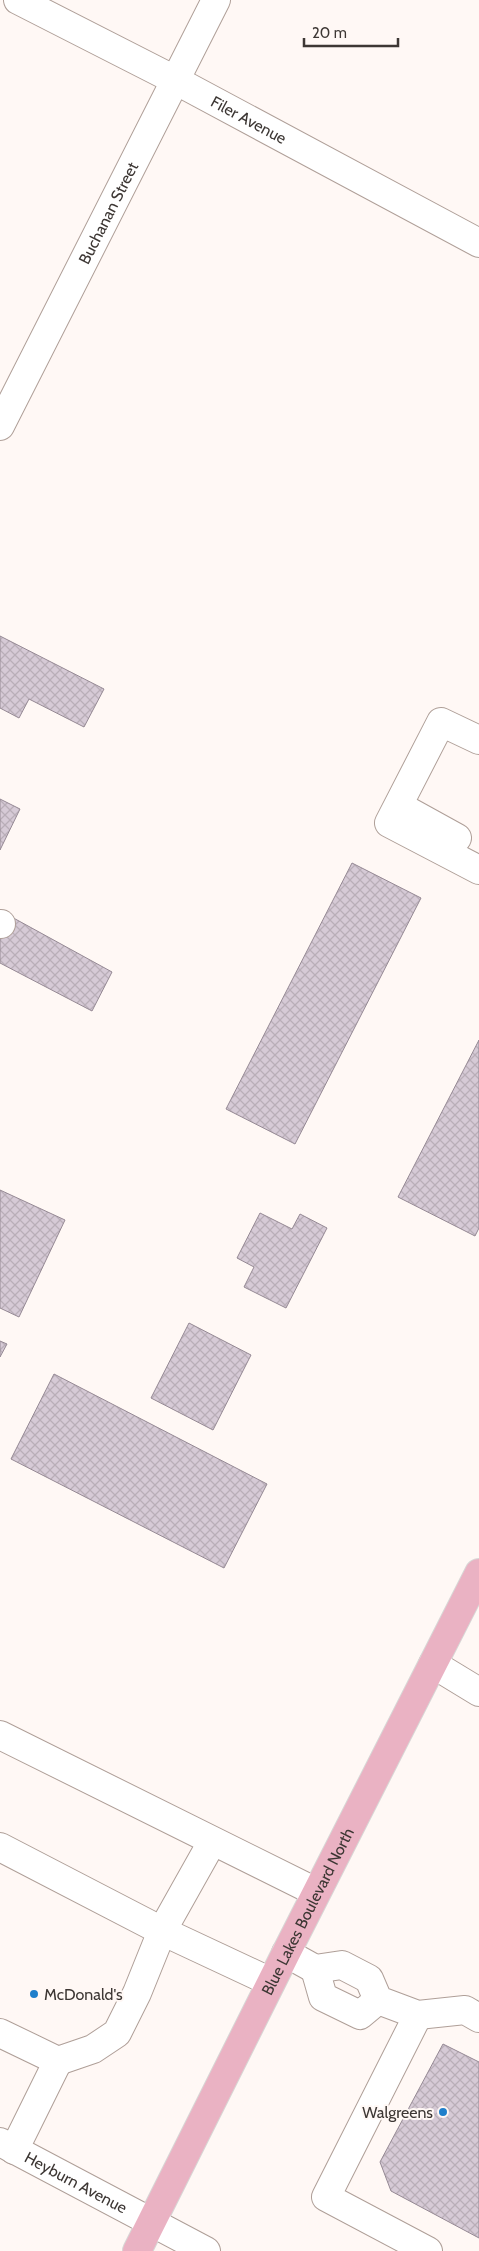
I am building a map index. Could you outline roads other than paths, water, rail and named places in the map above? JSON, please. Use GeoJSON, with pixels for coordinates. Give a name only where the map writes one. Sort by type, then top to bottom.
{"type":"FeatureCollection","features":[{"type":"Feature","properties":{"kind":"main road","name":"Blue Lakes Boulevard North"},"geometry":{"type":"LineString","coordinates":[[137,2251],[316,1892],[479,1573]]}},
{"type":"Feature","properties":{"kind":"street","name":"Filer Avenue"},"geometry":{"type":"LineString","coordinates":[[18,0],[175,80],[479,243]]}},
{"type":"Feature","properties":{"kind":"street","name":"Buchanan Street"},"geometry":{"type":"LineString","coordinates":[[0,426],[216,0]]}},
{"type":"Feature","properties":{"kind":"street"},"geometry":{"type":"LineString","coordinates":[[479,740],[442,722],[389,823],[479,870]]}},
{"type":"Feature","properties":{"kind":"street"},"geometry":{"type":"LineString","coordinates":[[399,806],[479,850]]}},
{"type":"Feature","properties":{"kind":"street"},"geometry":{"type":"LineString","coordinates":[[433,1664],[479,1692]]}},
{"type":"Feature","properties":{"kind":"street"},"geometry":{"type":"LineString","coordinates":[[0,1735],[316,1892]]}},
{"type":"Feature","properties":{"kind":"street"},"geometry":{"type":"LineString","coordinates":[[7,2146],[58,2061],[93,2050],[117,2033],[137,1993],[162,1931],[212,1842]]}},
{"type":"Feature","properties":{"kind":"street"},"geometry":{"type":"LineString","coordinates":[[0,1848],[162,1931],[271,1982]]}},
{"type":"Feature","properties":{"kind":"street"},"geometry":{"type":"LineString","coordinates":[[0,1864],[81,1906],[118,1907]]}},
{"type":"Feature","properties":{"kind":"street"},"geometry":{"type":"LineString","coordinates":[[286,1953],[315,1970],[342,1965],[369,1979],[378,2000],[418,2014],[465,2010],[479,2018]]}},
{"type":"Feature","properties":{"kind":"street"},"geometry":{"type":"LineString","coordinates":[[315,1970],[323,1996],[360,2015],[378,2000]]}},
{"type":"Feature","properties":{"kind":"street"},"geometry":{"type":"LineString","coordinates":[[418,2014],[326,2197],[428,2251]]}},
{"type":"Feature","properties":{"kind":"street"},"geometry":{"type":"LineString","coordinates":[[0,2015],[10,2038],[58,2061]]}},
{"type":"Feature","properties":{"kind":"street","name":"Heyburn Avenue"},"geometry":{"type":"LineString","coordinates":[[7,2146],[206,2251]]}},
{"type":"Feature","properties":{"kind":"place","name":"McDonald's"},"geometry":{"type":"Point","coordinates":[34,1994]}},
{"type":"Feature","properties":{"kind":"place","name":"Walgreens"},"geometry":{"type":"Point","coordinates":[443,2112]}}]}
